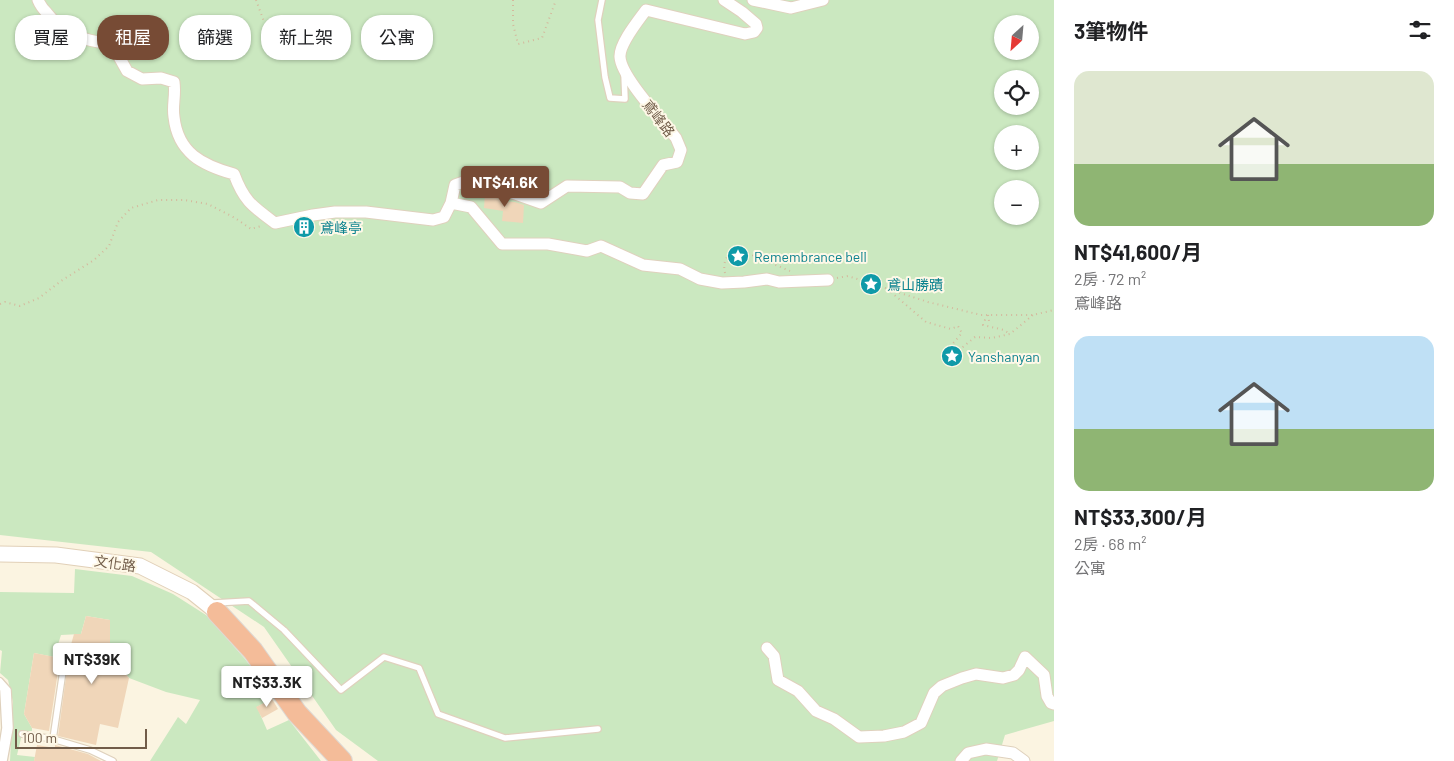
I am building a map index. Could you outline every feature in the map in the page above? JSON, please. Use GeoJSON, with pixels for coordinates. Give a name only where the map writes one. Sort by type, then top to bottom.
{"type":"FeatureCollection","features":[{"type":"Feature","properties":{"kind":"highway"},"geometry":{"type":"LineString","coordinates":[[211,607],[253,651],[297,713],[338,760]]}},
{"type":"Feature","properties":{"kind":"street"},"geometry":{"type":"LineString","coordinates":[[38,0],[55,23],[72,35],[92,42],[112,44],[127,71],[142,79],[161,78],[174,82],[176,94],[174,114],[178,136],[186,148],[195,157],[215,168],[234,174],[241,192],[251,205],[275,223]]}},
{"type":"Feature","properties":{"kind":"street"},"geometry":{"type":"LineString","coordinates":[[624,70],[619,56],[627,36],[646,10],[745,34],[754,32],[757,28],[756,24],[724,0]]}},
{"type":"Feature","properties":{"kind":"street"},"geometry":{"type":"LineString","coordinates":[[753,0],[791,8],[823,0]]}},
{"type":"Feature","properties":{"kind":"street","name":"鳶峰路"},"geometry":{"type":"LineString","coordinates":[[275,223],[335,212],[366,212],[433,220],[444,217],[451,202],[455,185],[472,179],[541,203],[567,186],[620,187],[630,193],[643,194],[664,165],[677,162],[681,150],[676,138],[624,70]]}},
{"type":"Feature","properties":{"kind":"street"},"geometry":{"type":"LineString","coordinates":[[451,202],[471,207],[502,244],[548,244],[586,250],[601,246],[643,265],[680,269],[700,279],[722,283],[767,278],[779,282],[828,280]]}},
{"type":"Feature","properties":{"kind":"street","name":"文化路"},"geometry":{"type":"LineString","coordinates":[[0,554],[56,555],[140,566],[175,582],[211,607]]}},
{"type":"Feature","properties":{"kind":"street"},"geometry":{"type":"LineString","coordinates":[[767,648],[774,656],[778,680],[798,691],[816,711],[834,719],[859,737],[884,736],[904,732],[921,723],[934,693],[942,686],[976,674],[1003,678],[1014,675],[1019,670],[1025,657],[1044,676],[1047,696],[1051,703],[1054,704]]}},
{"type":"Feature","properties":{"kind":"street"},"geometry":{"type":"LineString","coordinates":[[961,761],[968,753],[986,749],[1012,753],[1024,761]]}},
{"type":"Feature","properties":{"kind":"lane"},"geometry":{"type":"LineString","coordinates":[[602,0],[598,20],[605,77],[610,98],[625,99],[624,70]]}},
{"type":"Feature","properties":{"kind":"lane"},"geometry":{"type":"LineString","coordinates":[[240,647],[217,618],[211,607],[249,602],[284,630],[341,690],[384,657],[420,668],[438,714],[504,738],[598,729]]}},
{"type":"Feature","properties":{"kind":"lane"},"geometry":{"type":"LineString","coordinates":[[54,740],[66,650]]}},
{"type":"Feature","properties":{"kind":"lane"},"geometry":{"type":"LineString","coordinates":[[257,670],[300,727]]}},
{"type":"Feature","properties":{"kind":"lane"},"geometry":{"type":"LineString","coordinates":[[0,682],[3,690],[5,728],[0,760]]}},
{"type":"Feature","properties":{"kind":"lane"},"geometry":{"type":"LineString","coordinates":[[0,682],[8,690],[10,728],[4,761]]}},
{"type":"Feature","properties":{"kind":"lane"},"geometry":{"type":"LineString","coordinates":[[22,734],[90,750],[113,761]]}},
{"type":"Feature","properties":{"kind":"path"},"geometry":{"type":"LineString","coordinates":[[256,0],[262,15]]}},
{"type":"Feature","properties":{"kind":"path"},"geometry":{"type":"LineString","coordinates":[[513,0],[513,24],[518,44],[542,38],[556,0]]}},
{"type":"Feature","properties":{"kind":"path"},"geometry":{"type":"LineString","coordinates":[[0,304],[5,302],[20,306],[39,298],[94,260],[109,246],[118,222],[131,208],[158,200],[184,200],[208,204],[251,229],[275,223]]}},
{"type":"Feature","properties":{"kind":"path"},"geometry":{"type":"LineString","coordinates":[[740,282],[725,273],[723,266],[726,257],[733,251],[740,250],[790,271],[808,281]]}},
{"type":"Feature","properties":{"kind":"path"},"geometry":{"type":"LineString","coordinates":[[828,280],[848,276],[937,304],[982,315],[1033,315],[1054,310]]}},
{"type":"Feature","properties":{"kind":"path"},"geometry":{"type":"LineString","coordinates":[[889,290],[926,322],[952,329],[958,326],[962,333],[949,348],[952,356],[974,337],[992,338],[1010,334],[1033,315]]}},
{"type":"Feature","properties":{"kind":"path"},"geometry":{"type":"LineString","coordinates":[[988,315],[989,321],[985,320],[983,325],[1004,330],[1010,334]]}},
{"type":"Feature","properties":{"kind":"green space"},"geometry":{"type":"Polygon","coordinates":[[[0,0],[1054,0],[1054,721],[1005,735],[997,761],[378,761],[336,730],[264,627],[151,552],[0,535],[0,0]]]}},
{"type":"Feature","properties":{"kind":"green space"},"geometry":{"type":"Polygon","coordinates":[[[75,569],[132,576],[173,594],[206,615],[245,659],[274,697],[257,707],[267,730],[289,720],[321,761],[150,761],[178,717],[186,724],[200,700],[166,692],[129,678],[110,655],[110,620],[86,616],[81,634],[61,635],[54,657],[34,653],[24,714],[32,728],[32,736],[22,734],[17,755],[35,757],[34,761],[10,761],[13,702],[8,680],[0,673],[2,651],[0,650],[0,592],[74,593],[75,569]]]}},
{"type":"Feature","properties":{"kind":"building"},"geometry":{"type":"Polygon","coordinates":[[[485,192],[501,197],[500,201],[524,205],[523,223],[502,221],[503,211],[484,208],[485,192]]]}},
{"type":"Feature","properties":{"kind":"building"},"geometry":{"type":"Polygon","coordinates":[[[86,616],[110,620],[110,655],[129,678],[118,728],[100,724],[96,745],[58,736],[70,648],[74,634],[81,634],[86,616]]]}},
{"type":"Feature","properties":{"kind":"building"},"geometry":{"type":"Polygon","coordinates":[[[34,653],[60,658],[49,731],[32,728],[24,714],[34,653]]]}},
{"type":"Feature","properties":{"kind":"building"},"geometry":{"type":"Polygon","coordinates":[[[272,699],[278,709],[262,718],[256,707],[272,699]]]}},
{"type":"Feature","properties":{"kind":"building"},"geometry":{"type":"Polygon","coordinates":[[[37,745],[55,748],[55,745],[88,754],[101,761],[34,761],[37,745]]]}},
{"type":"Feature","properties":{"kind":"place","name":"鳶峰亭"},"geometry":{"type":"Point","coordinates":[304,227]}},
{"type":"Feature","properties":{"kind":"place","name":"Remembrance bell"},"geometry":{"type":"Point","coordinates":[738,256]}},
{"type":"Feature","properties":{"kind":"place","name":"鳶山勝蹟"},"geometry":{"type":"Point","coordinates":[871,284]}},
{"type":"Feature","properties":{"kind":"place","name":"Yanshanyan"},"geometry":{"type":"Point","coordinates":[952,356]}}]}
